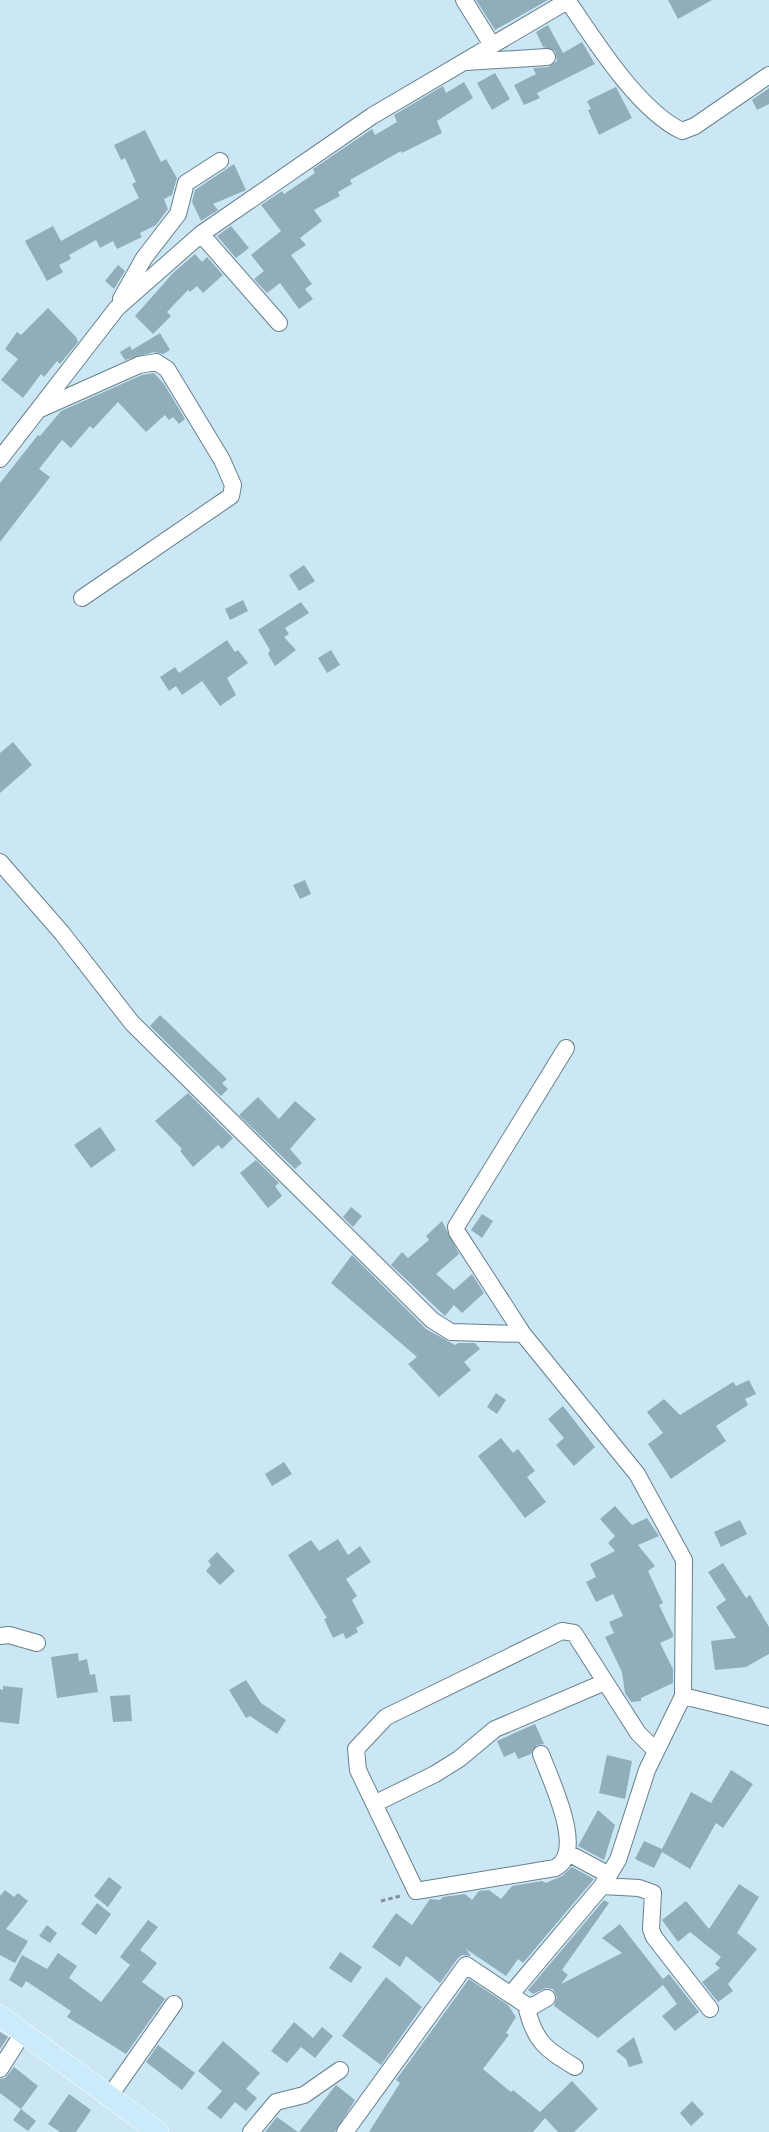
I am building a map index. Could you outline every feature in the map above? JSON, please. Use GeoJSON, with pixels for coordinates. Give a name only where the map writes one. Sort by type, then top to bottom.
{"type":"FeatureCollection","features":[{"type":"Feature","properties":{"kind":"main road"},"geometry":{"type":"LineString","coordinates":[[0,2016],[158,2132]]}},
{"type":"Feature","properties":{"kind":"street"},"geometry":{"type":"LineString","coordinates":[[464,0],[492,45]]}},
{"type":"Feature","properties":{"kind":"street"},"geometry":{"type":"LineString","coordinates":[[0,459],[34,411],[117,308],[201,234],[372,116],[568,0],[612,65],[668,124],[682,131],[695,126],[769,75]]}},
{"type":"Feature","properties":{"kind":"street"},"geometry":{"type":"LineString","coordinates":[[465,62],[547,57]]}},
{"type":"Feature","properties":{"kind":"street"},"geometry":{"type":"LineString","coordinates":[[117,308],[144,258],[178,214],[186,183],[220,161]]}},
{"type":"Feature","properties":{"kind":"street"},"geometry":{"type":"LineString","coordinates":[[201,234],[279,323]]}},
{"type":"Feature","properties":{"kind":"street"},"geometry":{"type":"LineString","coordinates":[[34,411],[139,365],[156,362],[167,369],[222,460],[233,485],[231,496],[82,598]]}},
{"type":"Feature","properties":{"kind":"street"},"geometry":{"type":"LineString","coordinates":[[0,862],[55,925],[132,1023],[432,1320],[451,1332],[523,1334]]}},
{"type":"Feature","properties":{"kind":"street"},"geometry":{"type":"LineString","coordinates":[[511,1995],[605,1880],[618,1860],[639,1791],[656,1750],[683,1696],[684,1560],[637,1474],[523,1334],[459,1236],[456,1227],[566,1048]]}},
{"type":"Feature","properties":{"kind":"street"},"geometry":{"type":"LineString","coordinates":[[541,1754],[567,1827],[568,1853],[565,1862],[555,1868],[416,1891],[376,1803],[358,1770],[356,1749],[386,1717],[562,1631],[574,1634],[638,1733],[656,1750]]}},
{"type":"Feature","properties":{"kind":"street"},"geometry":{"type":"LineString","coordinates":[[0,1635],[37,1642]]}},
{"type":"Feature","properties":{"kind":"street"},"geometry":{"type":"LineString","coordinates":[[376,1803],[443,1769],[495,1729],[605,1682]]}},
{"type":"Feature","properties":{"kind":"street"},"geometry":{"type":"LineString","coordinates":[[683,1696],[769,1717]]}},
{"type":"Feature","properties":{"kind":"street"},"geometry":{"type":"LineString","coordinates":[[568,1853],[605,1880],[653,1893],[651,1929],[654,1937],[710,2009]]}},
{"type":"Feature","properties":{"kind":"street"},"geometry":{"type":"LineString","coordinates":[[345,2132],[466,1965],[526,2005],[533,2006],[547,1998]]}},
{"type":"Feature","properties":{"kind":"street"},"geometry":{"type":"LineString","coordinates":[[109,2097],[174,2004]]}},
{"type":"Feature","properties":{"kind":"street"},"geometry":{"type":"LineString","coordinates":[[526,2005],[533,2031],[539,2042],[575,2067]]}},
{"type":"Feature","properties":{"kind":"street"},"geometry":{"type":"LineString","coordinates":[[0,2069],[23,2033]]}},
{"type":"Feature","properties":{"kind":"street"},"geometry":{"type":"LineString","coordinates":[[251,2132],[276,2102],[304,2095],[340,2070]]}},
{"type":"Feature","properties":{"kind":"path"},"geometry":{"type":"LineString","coordinates":[[381,1901],[416,1891]]}},
{"type":"Feature","properties":{"kind":"building"},"geometry":{"type":"Polygon","coordinates":[[[476,0],[548,0],[495,30],[476,0]]]}},
{"type":"Feature","properties":{"kind":"building"},"geometry":{"type":"Polygon","coordinates":[[[668,0],[712,0],[678,19],[668,0]]]}},
{"type":"Feature","properties":{"kind":"building"},"geometry":{"type":"Polygon","coordinates":[[[548,25],[563,53],[582,42],[595,64],[537,93],[540,98],[524,105],[514,85],[536,74],[533,68],[548,67],[557,61],[555,51],[543,47],[536,32],[548,25]]]}},
{"type":"Feature","properties":{"kind":"building"},"geometry":{"type":"Polygon","coordinates":[[[495,73],[510,99],[492,110],[477,83],[495,73]]]}},
{"type":"Feature","properties":{"kind":"building"},"geometry":{"type":"Polygon","coordinates":[[[464,82],[473,98],[437,121],[442,133],[402,153],[401,151],[350,180],[352,184],[338,192],[340,196],[314,210],[322,221],[300,238],[306,245],[291,255],[312,284],[305,289],[313,299],[299,309],[280,283],[267,293],[254,279],[264,271],[251,255],[281,231],[261,205],[282,191],[284,194],[315,173],[313,169],[372,129],[375,135],[397,122],[394,115],[443,86],[446,93],[464,82]]]}},
{"type":"Feature","properties":{"kind":"building"},"geometry":{"type":"Polygon","coordinates":[[[616,87],[632,118],[599,135],[588,110],[591,109],[587,101],[616,87]]]}},
{"type":"Feature","properties":{"kind":"building"},"geometry":{"type":"Polygon","coordinates":[[[769,88],[769,104],[757,110],[752,100],[769,88]]]}},
{"type":"Feature","properties":{"kind":"building"},"geometry":{"type":"Polygon","coordinates":[[[145,130],[161,162],[166,159],[177,178],[172,195],[164,199],[168,209],[156,225],[140,233],[142,237],[117,249],[113,241],[100,248],[96,240],[69,255],[71,259],[59,265],[63,272],[47,281],[25,241],[53,226],[61,241],[139,198],[132,184],[136,182],[125,158],[121,160],[114,145],[145,130]]]}},
{"type":"Feature","properties":{"kind":"building"},"geometry":{"type":"Polygon","coordinates":[[[234,164],[246,190],[213,204],[218,210],[201,221],[192,202],[195,190],[234,164]]]}},
{"type":"Feature","properties":{"kind":"building"},"geometry":{"type":"Polygon","coordinates":[[[231,226],[249,248],[236,258],[217,236],[231,226]]]}},
{"type":"Feature","properties":{"kind":"building"},"geometry":{"type":"Polygon","coordinates":[[[195,254],[202,262],[207,257],[223,275],[203,293],[197,286],[190,292],[188,290],[167,312],[171,316],[153,334],[135,316],[173,273],[195,254]]]}},
{"type":"Feature","properties":{"kind":"building"},"geometry":{"type":"Polygon","coordinates":[[[118,265],[125,271],[114,289],[105,281],[118,265]]]}},
{"type":"Feature","properties":{"kind":"building"},"geometry":{"type":"Polygon","coordinates":[[[48,308],[76,337],[78,342],[60,364],[57,361],[44,377],[41,374],[23,398],[1,380],[18,359],[5,349],[17,332],[21,335],[48,308]]]}},
{"type":"Feature","properties":{"kind":"building"},"geometry":{"type":"Polygon","coordinates":[[[160,333],[170,350],[163,354],[154,352],[125,360],[120,352],[130,346],[132,350],[160,333]]]}},
{"type":"Feature","properties":{"kind":"building"},"geometry":{"type":"Polygon","coordinates":[[[154,373],[164,384],[185,419],[179,424],[173,417],[169,420],[165,415],[146,432],[118,402],[93,429],[90,426],[71,448],[62,440],[39,469],[50,477],[0,542],[0,483],[38,435],[40,436],[61,411],[142,375],[154,373]]]}},
{"type":"Feature","properties":{"kind":"building"},"geometry":{"type":"Polygon","coordinates":[[[304,565],[315,581],[299,591],[289,575],[304,565]]]}},
{"type":"Feature","properties":{"kind":"building"},"geometry":{"type":"Polygon","coordinates":[[[243,600],[248,611],[230,620],[225,609],[243,600]]]}},
{"type":"Feature","properties":{"kind":"building"},"geometry":{"type":"Polygon","coordinates":[[[301,602],[309,613],[285,628],[289,634],[284,637],[296,650],[275,666],[268,654],[270,650],[258,630],[301,602]]]}},
{"type":"Feature","properties":{"kind":"building"},"geometry":{"type":"Polygon","coordinates":[[[227,640],[235,652],[238,650],[248,663],[227,678],[236,695],[220,706],[202,681],[182,695],[176,686],[169,691],[160,677],[175,667],[179,673],[227,640]]]}},
{"type":"Feature","properties":{"kind":"building"},"geometry":{"type":"Polygon","coordinates":[[[331,650],[340,665],[327,673],[318,658],[331,650]]]}},
{"type":"Feature","properties":{"kind":"building"},"geometry":{"type":"Polygon","coordinates":[[[13,742],[32,765],[0,793],[0,753],[13,742]]]}},
{"type":"Feature","properties":{"kind":"building"},"geometry":{"type":"Polygon","coordinates":[[[305,880],[311,894],[300,899],[293,885],[305,880]]]}},
{"type":"Feature","properties":{"kind":"building"},"geometry":{"type":"Polygon","coordinates":[[[160,1015],[227,1079],[222,1083],[228,1089],[221,1096],[150,1026],[160,1015]]]}},
{"type":"Feature","properties":{"kind":"building"},"geometry":{"type":"Polygon","coordinates":[[[188,1093],[233,1138],[222,1149],[218,1145],[193,1167],[180,1151],[182,1149],[155,1121],[188,1093]]]}},
{"type":"Feature","properties":{"kind":"building"},"geometry":{"type":"Polygon","coordinates":[[[258,1097],[279,1119],[295,1101],[316,1119],[290,1149],[302,1163],[295,1169],[239,1115],[258,1097]]]}},
{"type":"Feature","properties":{"kind":"building"},"geometry":{"type":"Polygon","coordinates":[[[100,1127],[116,1150],[91,1168],[74,1145],[100,1127]]]}},
{"type":"Feature","properties":{"kind":"building"},"geometry":{"type":"Polygon","coordinates":[[[256,1160],[279,1183],[275,1186],[282,1196],[268,1208],[240,1173],[256,1160]]]}},
{"type":"Feature","properties":{"kind":"building"},"geometry":{"type":"Polygon","coordinates":[[[351,1207],[362,1216],[353,1227],[343,1217],[351,1207]]]}},
{"type":"Feature","properties":{"kind":"building"},"geometry":{"type":"Polygon","coordinates":[[[482,1214],[493,1221],[482,1238],[471,1230],[482,1214]]]}},
{"type":"Feature","properties":{"kind":"building"},"geometry":{"type":"Polygon","coordinates":[[[442,1221],[459,1254],[436,1274],[454,1290],[472,1274],[484,1293],[462,1313],[454,1305],[445,1316],[391,1265],[402,1252],[408,1258],[429,1240],[426,1236],[442,1221]]]}},
{"type":"Feature","properties":{"kind":"building"},"geometry":{"type":"Polygon","coordinates":[[[352,1255],[426,1329],[455,1345],[475,1343],[480,1349],[464,1362],[471,1370],[439,1397],[408,1364],[417,1357],[331,1283],[352,1255]]]}},
{"type":"Feature","properties":{"kind":"building"},"geometry":{"type":"Polygon","coordinates":[[[749,1380],[756,1394],[745,1399],[748,1405],[716,1426],[726,1441],[671,1479],[648,1444],[663,1433],[647,1412],[664,1399],[680,1415],[733,1382],[736,1386],[749,1380]]]}},
{"type":"Feature","properties":{"kind":"building"},"geometry":{"type":"Polygon","coordinates":[[[496,1393],[506,1400],[497,1414],[487,1407],[496,1393]]]}},
{"type":"Feature","properties":{"kind":"building"},"geometry":{"type":"Polygon","coordinates":[[[563,1406],[595,1447],[574,1466],[556,1445],[564,1438],[548,1419],[563,1406]]]}},
{"type":"Feature","properties":{"kind":"building"},"geometry":{"type":"Polygon","coordinates":[[[501,1438],[513,1453],[518,1449],[535,1471],[527,1477],[546,1502],[525,1518],[478,1456],[501,1438]]]}},
{"type":"Feature","properties":{"kind":"building"},"geometry":{"type":"Polygon","coordinates":[[[284,1462],[292,1474],[272,1486],[265,1474],[284,1462]]]}},
{"type":"Feature","properties":{"kind":"building"},"geometry":{"type":"Polygon","coordinates":[[[615,1506],[632,1525],[647,1518],[659,1536],[638,1545],[655,1566],[648,1571],[663,1603],[659,1605],[673,1634],[673,1637],[660,1643],[673,1669],[673,1683],[641,1698],[641,1701],[631,1702],[625,1693],[622,1672],[605,1637],[614,1633],[609,1622],[623,1616],[613,1594],[596,1602],[586,1582],[596,1577],[590,1564],[615,1551],[608,1543],[615,1536],[600,1519],[615,1506]]]}},
{"type":"Feature","properties":{"kind":"building"},"geometry":{"type":"Polygon","coordinates":[[[740,1520],[747,1534],[721,1547],[714,1532],[740,1520]]]}},
{"type":"Feature","properties":{"kind":"building"},"geometry":{"type":"Polygon","coordinates":[[[338,1539],[348,1555],[360,1546],[371,1562],[346,1579],[357,1596],[352,1600],[364,1623],[356,1628],[358,1632],[346,1639],[343,1633],[333,1638],[324,1619],[327,1618],[288,1555],[311,1540],[319,1551],[338,1539]]]}},
{"type":"Feature","properties":{"kind":"building"},"geometry":{"type":"Polygon","coordinates":[[[217,1552],[235,1571],[220,1585],[206,1571],[211,1565],[208,1561],[217,1552]]]}},
{"type":"Feature","properties":{"kind":"building"},"geometry":{"type":"Polygon","coordinates":[[[723,1563],[746,1598],[750,1595],[769,1627],[769,1654],[746,1667],[715,1670],[711,1641],[736,1638],[716,1607],[726,1600],[708,1572],[723,1563]]]}},
{"type":"Feature","properties":{"kind":"building"},"geometry":{"type":"Polygon","coordinates":[[[78,1653],[79,1661],[87,1659],[90,1675],[95,1674],[98,1692],[57,1698],[51,1657],[78,1653]]]}},
{"type":"Feature","properties":{"kind":"building"},"geometry":{"type":"Polygon","coordinates":[[[246,1680],[261,1703],[286,1720],[277,1734],[250,1716],[246,1718],[229,1690],[246,1680]]]}},
{"type":"Feature","properties":{"kind":"building"},"geometry":{"type":"Polygon","coordinates":[[[3,1686],[23,1688],[19,1724],[0,1722],[0,1689],[3,1690],[3,1686]]]}},
{"type":"Feature","properties":{"kind":"building"},"geometry":{"type":"Polygon","coordinates":[[[130,1695],[132,1721],[113,1722],[110,1696],[130,1695]]]}},
{"type":"Feature","properties":{"kind":"building"},"geometry":{"type":"Polygon","coordinates":[[[535,1724],[544,1744],[537,1745],[531,1754],[518,1759],[515,1752],[504,1757],[497,1741],[535,1724]]]}},
{"type":"Feature","properties":{"kind":"building"},"geometry":{"type":"Polygon","coordinates":[[[607,1755],[632,1761],[625,1799],[599,1793],[607,1755]]]}},
{"type":"Feature","properties":{"kind":"building"},"geometry":{"type":"Polygon","coordinates":[[[731,1770],[753,1784],[723,1828],[716,1823],[690,1869],[662,1852],[654,1868],[635,1859],[644,1841],[662,1849],[691,1792],[711,1803],[731,1770]]]}},
{"type":"Feature","properties":{"kind":"building"},"geometry":{"type":"Polygon","coordinates":[[[598,1810],[615,1825],[604,1860],[578,1846],[598,1810]]]}},
{"type":"Feature","properties":{"kind":"building"},"geometry":{"type":"Polygon","coordinates":[[[572,1867],[594,1879],[523,1963],[518,1959],[506,1976],[466,1949],[471,1956],[462,1955],[458,1958],[440,1983],[406,1956],[400,1967],[372,1947],[396,1913],[412,1925],[430,1899],[440,1900],[443,1897],[465,1894],[472,1900],[479,1891],[489,1890],[501,1899],[512,1886],[542,1881],[546,1883],[562,1876],[572,1867]]]}},
{"type":"Feature","properties":{"kind":"building"},"geometry":{"type":"Polygon","coordinates":[[[109,1877],[122,1887],[108,1907],[94,1896],[109,1877]]]}},
{"type":"Feature","properties":{"kind":"building"},"geometry":{"type":"Polygon","coordinates":[[[739,1884],[759,1897],[737,1933],[757,1949],[728,1984],[733,1991],[718,2002],[702,1982],[720,1968],[715,1964],[721,1957],[690,1932],[678,1942],[662,1920],[686,1901],[709,1929],[739,1884]]]}},
{"type":"Feature","properties":{"kind":"building"},"geometry":{"type":"Polygon","coordinates":[[[5,1890],[14,1897],[18,1893],[28,1901],[6,1929],[28,1941],[15,1963],[0,1955],[0,1896],[5,1890]]]}},
{"type":"Feature","properties":{"kind":"building"},"geometry":{"type":"Polygon","coordinates":[[[604,1900],[609,1903],[562,1970],[568,1975],[561,1984],[622,1953],[602,1938],[620,1924],[663,1979],[669,1974],[699,2012],[675,2031],[662,2016],[677,2004],[663,1985],[598,2038],[554,2006],[557,1997],[553,1989],[546,1988],[533,1994],[528,1990],[604,1900]]]}},
{"type":"Feature","properties":{"kind":"building"},"geometry":{"type":"Polygon","coordinates":[[[97,1903],[111,1914],[96,1935],[81,1924],[97,1903]]]}},
{"type":"Feature","properties":{"kind":"building"},"geometry":{"type":"Polygon","coordinates":[[[148,1920],[158,1927],[140,1950],[157,1963],[142,1982],[165,1999],[126,2054],[67,2017],[71,2011],[26,1981],[22,1988],[9,1980],[22,1955],[47,1969],[58,1953],[77,1966],[69,1978],[101,2002],[130,1965],[120,1957],[148,1920]]]}},
{"type":"Feature","properties":{"kind":"building"},"geometry":{"type":"Polygon","coordinates":[[[47,1925],[57,1933],[50,1943],[39,1936],[47,1925]]]}},
{"type":"Feature","properties":{"kind":"building"},"geometry":{"type":"Polygon","coordinates":[[[340,1952],[362,1967],[351,1983],[329,1968],[340,1952]]]}},
{"type":"Feature","properties":{"kind":"building"},"geometry":{"type":"Polygon","coordinates":[[[386,1977],[422,2007],[381,2065],[342,2036],[386,1977]]]}},
{"type":"Feature","properties":{"kind":"building"},"geometry":{"type":"Polygon","coordinates":[[[469,1979],[508,2005],[516,2017],[506,2033],[509,2035],[483,2069],[540,2112],[572,2081],[598,2109],[574,2132],[558,2132],[545,2118],[533,2132],[369,2132],[400,2083],[396,2080],[469,1979]]]}},
{"type":"Feature","properties":{"kind":"building"},"geometry":{"type":"Polygon","coordinates":[[[294,2022],[313,2038],[322,2027],[333,2036],[315,2058],[301,2047],[287,2063],[271,2051],[294,2022]]]}},
{"type":"Feature","properties":{"kind":"building"},"geometry":{"type":"Polygon","coordinates":[[[0,2032],[8,2037],[0,2049],[0,2032]]]}},
{"type":"Feature","properties":{"kind":"building"},"geometry":{"type":"Polygon","coordinates":[[[634,2037],[643,2063],[629,2067],[626,2059],[616,2051],[634,2037]]]}},
{"type":"Feature","properties":{"kind":"building"},"geometry":{"type":"Polygon","coordinates":[[[223,2041],[260,2073],[246,2089],[257,2098],[246,2111],[235,2102],[221,2119],[207,2108],[222,2091],[198,2071],[223,2041]]]}},
{"type":"Feature","properties":{"kind":"building"},"geometry":{"type":"Polygon","coordinates":[[[158,2045],[195,2073],[182,2090],[146,2062],[158,2045]]]}},
{"type":"Feature","properties":{"kind":"building"},"geometry":{"type":"Polygon","coordinates":[[[14,2067],[38,2086],[21,2109],[0,2093],[0,2079],[5,2078],[14,2067]]]}},
{"type":"Feature","properties":{"kind":"building"},"geometry":{"type":"Polygon","coordinates":[[[336,2085],[355,2100],[335,2132],[299,2132],[336,2085]]]}},
{"type":"Feature","properties":{"kind":"building"},"geometry":{"type":"Polygon","coordinates":[[[69,2094],[91,2110],[76,2132],[60,2132],[48,2124],[69,2094]]]}},
{"type":"Feature","properties":{"kind":"building"},"geometry":{"type":"Polygon","coordinates":[[[692,2101],[704,2114],[691,2126],[680,2113],[692,2101]]]}},
{"type":"Feature","properties":{"kind":"building"},"geometry":{"type":"Polygon","coordinates":[[[21,2109],[36,2121],[28,2131],[13,2120],[21,2109]]]}},
{"type":"Feature","properties":{"kind":"building"},"geometry":{"type":"Polygon","coordinates":[[[277,2117],[298,2132],[265,2132],[277,2117]]]}}]}
